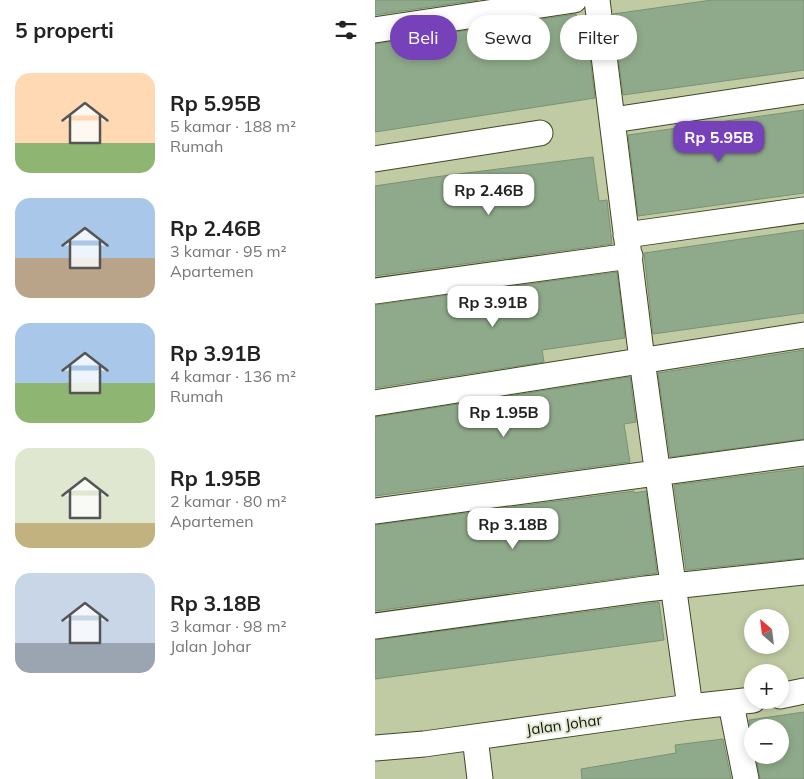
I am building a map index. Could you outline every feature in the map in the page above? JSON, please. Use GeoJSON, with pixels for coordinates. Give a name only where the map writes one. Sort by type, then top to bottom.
{"type":"FeatureCollection","features":[{"type":"Feature","properties":{"kind":"street"},"geometry":{"type":"LineString","coordinates":[[375,30],[575,0]]}},
{"type":"Feature","properties":{"kind":"street"},"geometry":{"type":"LineString","coordinates":[[597,0],[642,360],[690,707]]}},
{"type":"Feature","properties":{"kind":"street"},"geometry":{"type":"LineString","coordinates":[[613,120],[804,91]]}},
{"type":"Feature","properties":{"kind":"street"},"geometry":{"type":"LineString","coordinates":[[375,159],[540,133]]}},
{"type":"Feature","properties":{"kind":"street"},"geometry":{"type":"LineString","coordinates":[[375,291],[628,246],[804,210]]}},
{"type":"Feature","properties":{"kind":"street"},"geometry":{"type":"LineString","coordinates":[[375,403],[804,335]]}},
{"type":"Feature","properties":{"kind":"street"},"geometry":{"type":"LineString","coordinates":[[375,511],[804,453]]}},
{"type":"Feature","properties":{"kind":"street"},"geometry":{"type":"LineString","coordinates":[[375,626],[672,586],[804,572]]}},
{"type":"Feature","properties":{"kind":"street"},"geometry":{"type":"LineString","coordinates":[[789,694],[804,692]]}},
{"type":"Feature","properties":{"kind":"street"},"geometry":{"type":"LineString","coordinates":[[742,702],[745,779]]}},
{"type":"Feature","properties":{"kind":"street","name":"Jalan Johar"},"geometry":{"type":"LineString","coordinates":[[375,748],[424,744],[690,707],[742,702]]}},
{"type":"Feature","properties":{"kind":"street"},"geometry":{"type":"LineString","coordinates":[[475,737],[480,779]]}},
{"type":"Feature","properties":{"kind":"building"},"geometry":{"type":"Polygon","coordinates":[[[375,0],[478,0],[375,15],[375,0]]]}},
{"type":"Feature","properties":{"kind":"building"},"geometry":{"type":"Polygon","coordinates":[[[712,0],[804,0],[804,70],[623,95],[619,60],[637,60],[637,15],[613,14],[712,0]]]}},
{"type":"Feature","properties":{"kind":"building"},"geometry":{"type":"Polygon","coordinates":[[[560,16],[560,60],[590,60],[595,98],[375,132],[375,44],[390,42],[390,60],[457,60],[457,32],[467,30],[467,60],[550,60],[550,18],[560,16]]]}},
{"type":"Feature","properties":{"kind":"building"},"geometry":{"type":"Polygon","coordinates":[[[804,110],[804,193],[638,216],[628,135],[804,110]]]}},
{"type":"Feature","properties":{"kind":"building"},"geometry":{"type":"Polygon","coordinates":[[[593,157],[599,201],[607,200],[612,244],[375,276],[375,186],[593,157]]]}},
{"type":"Feature","properties":{"kind":"building"},"geometry":{"type":"Polygon","coordinates":[[[804,230],[804,313],[653,334],[644,253],[804,230]]]}},
{"type":"Feature","properties":{"kind":"building"},"geometry":{"type":"Polygon","coordinates":[[[617,272],[625,338],[542,350],[544,362],[375,388],[375,305],[617,272]]]}},
{"type":"Feature","properties":{"kind":"building"},"geometry":{"type":"Polygon","coordinates":[[[804,350],[804,439],[670,457],[658,373],[804,350]]]}},
{"type":"Feature","properties":{"kind":"building"},"geometry":{"type":"Polygon","coordinates":[[[630,377],[636,422],[624,424],[630,462],[375,496],[375,417],[630,377]]]}},
{"type":"Feature","properties":{"kind":"building"},"geometry":{"type":"Polygon","coordinates":[[[804,468],[804,558],[686,570],[674,485],[804,468]]]}},
{"type":"Feature","properties":{"kind":"building"},"geometry":{"type":"Polygon","coordinates":[[[634,491],[634,493],[646,491],[657,573],[375,611],[375,525],[634,491]]]}},
{"type":"Feature","properties":{"kind":"building"},"geometry":{"type":"Polygon","coordinates":[[[659,602],[664,640],[375,679],[375,640],[659,602]]]}},
{"type":"Feature","properties":{"kind":"building"},"geometry":{"type":"Polygon","coordinates":[[[804,712],[804,779],[760,779],[758,764],[789,764],[789,719],[756,719],[804,712]]]}},
{"type":"Feature","properties":{"kind":"building"},"geometry":{"type":"Polygon","coordinates":[[[723,739],[731,779],[582,779],[581,769],[676,753],[675,745],[723,739]]]}}]}
